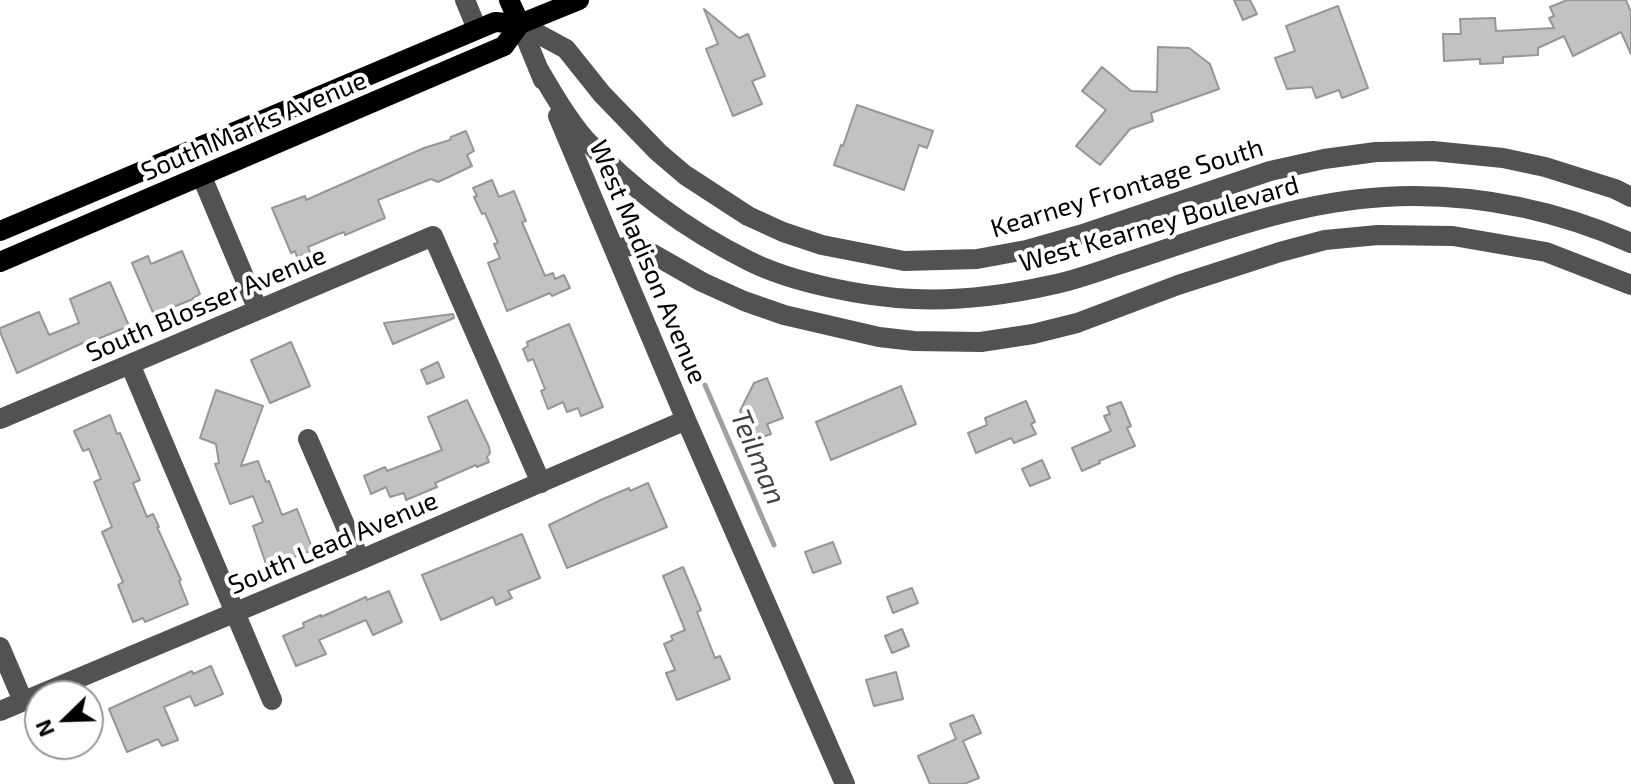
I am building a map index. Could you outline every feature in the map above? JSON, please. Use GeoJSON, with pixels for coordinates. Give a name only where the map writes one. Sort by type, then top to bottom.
{"type":"FeatureCollection","features":[{"type":"Feature","properties":{"kind":"main road"},"geometry":{"type":"LineString","coordinates":[[509,0],[520,24]]}},
{"type":"Feature","properties":{"kind":"main road","name":"South Marks Avenue"},"geometry":{"type":"LineString","coordinates":[[0,262],[504,46],[520,24],[552,5],[579,0]]}},
{"type":"Feature","properties":{"kind":"main road","name":"South Marks Avenue"},"geometry":{"type":"LineString","coordinates":[[0,231],[477,29],[495,22],[520,24]]}},
{"type":"Feature","properties":{"kind":"street"},"geometry":{"type":"LineString","coordinates":[[465,0],[477,29]]}},
{"type":"Feature","properties":{"kind":"street","name":"West Madison Avenue"},"geometry":{"type":"LineString","coordinates":[[520,24],[686,420],[845,784]]}},
{"type":"Feature","properties":{"kind":"street","name":"Kearney Frontage South"},"geometry":{"type":"LineString","coordinates":[[520,24],[566,49],[602,94],[658,152],[685,175],[748,216],[822,245],[904,261],[977,259],[1026,250],[1270,171],[1376,152],[1433,151],[1503,158],[1545,167],[1631,197]]}},
{"type":"Feature","properties":{"kind":"street","name":"West Kearney Boulevard"},"geometry":{"type":"LineString","coordinates":[[538,68],[584,137],[623,176],[671,214],[752,263],[822,286],[865,294],[913,299],[958,298],[1041,287],[1259,220],[1323,205],[1383,197],[1446,197],[1510,205],[1572,220],[1631,243]]}},
{"type":"Feature","properties":{"kind":"street"},"geometry":{"type":"LineString","coordinates":[[202,177],[258,310]]}},
{"type":"Feature","properties":{"kind":"street"},"geometry":{"type":"LineString","coordinates":[[614,249],[637,245],[702,282],[784,315],[842,330],[914,341],[981,342],[1033,334],[1077,323],[1178,285],[1280,252],[1325,240],[1378,235],[1453,236],[1546,252],[1631,285]]}},
{"type":"Feature","properties":{"kind":"street","name":"South Blosser Avenue"},"geometry":{"type":"LineString","coordinates":[[0,419],[433,236],[541,483]]}},
{"type":"Feature","properties":{"kind":"street"},"geometry":{"type":"LineString","coordinates":[[130,364],[272,700]]}},
{"type":"Feature","properties":{"kind":"street","name":"South Lead Avenue"},"geometry":{"type":"LineString","coordinates":[[0,711],[686,420]]}},
{"type":"Feature","properties":{"kind":"street"},"geometry":{"type":"LineString","coordinates":[[308,439],[360,560]]}},
{"type":"Feature","properties":{"kind":"street"},"geometry":{"type":"LineString","coordinates":[[0,647],[23,701]]}},
{"type":"Feature","properties":{"kind":"building"},"geometry":{"type":"Polygon","coordinates":[[[1234,0],[1250,0],[1257,14],[1243,20],[1234,0]]]}},
{"type":"Feature","properties":{"kind":"building"},"geometry":{"type":"Polygon","coordinates":[[[1567,0],[1626,0],[1631,12],[1631,54],[1621,32],[1573,56],[1564,36],[1538,48],[1538,55],[1503,57],[1503,63],[1480,64],[1480,59],[1444,61],[1443,34],[1461,34],[1460,19],[1495,18],[1496,31],[1554,28],[1549,18],[1554,16],[1550,7],[1567,0]]]}},
{"type":"Feature","properties":{"kind":"building"},"geometry":{"type":"Polygon","coordinates":[[[1338,6],[1368,88],[1342,98],[1339,90],[1316,98],[1312,87],[1287,89],[1275,58],[1295,51],[1286,26],[1338,6]]]}},
{"type":"Feature","properties":{"kind":"building"},"geometry":{"type":"Polygon","coordinates":[[[704,9],[739,38],[748,34],[765,76],[752,81],[762,104],[733,116],[706,49],[718,44],[704,9]]]}},
{"type":"Feature","properties":{"kind":"building"},"geometry":{"type":"Polygon","coordinates":[[[1158,47],[1189,48],[1210,64],[1219,89],[1151,113],[1153,121],[1130,129],[1100,165],[1076,146],[1106,110],[1082,91],[1102,67],[1131,91],[1157,92],[1158,47]]]}},
{"type":"Feature","properties":{"kind":"building"},"geometry":{"type":"Polygon","coordinates":[[[857,105],[933,131],[927,148],[919,145],[904,190],[834,165],[857,105]]]}},
{"type":"Feature","properties":{"kind":"building"},"geometry":{"type":"Polygon","coordinates":[[[466,131],[474,151],[467,155],[472,166],[438,182],[431,179],[378,200],[385,218],[308,247],[310,252],[297,257],[295,251],[291,253],[272,208],[305,196],[306,200],[466,131]]]}},
{"type":"Feature","properties":{"kind":"building"},"geometry":{"type":"Polygon","coordinates":[[[492,180],[499,197],[514,191],[526,221],[522,222],[545,276],[553,273],[555,279],[564,275],[570,288],[507,311],[488,263],[500,258],[494,244],[498,243],[474,197],[477,196],[473,188],[492,180]]]}},
{"type":"Feature","properties":{"kind":"building"},"geometry":{"type":"Polygon","coordinates":[[[182,251],[200,294],[154,315],[132,263],[148,256],[151,264],[182,251]]]}},
{"type":"Feature","properties":{"kind":"building"},"geometry":{"type":"Polygon","coordinates":[[[110,282],[129,326],[87,341],[17,373],[0,328],[39,312],[49,335],[79,323],[70,299],[110,282]]]}},
{"type":"Feature","properties":{"kind":"building"},"geometry":{"type":"Polygon","coordinates":[[[453,314],[454,318],[393,344],[384,323],[453,314]]]}},
{"type":"Feature","properties":{"kind":"building"},"geometry":{"type":"Polygon","coordinates":[[[569,324],[603,407],[581,416],[578,408],[567,412],[563,402],[548,409],[541,391],[545,389],[533,359],[528,361],[523,349],[528,346],[527,342],[569,324]]]}},
{"type":"Feature","properties":{"kind":"building"},"geometry":{"type":"Polygon","coordinates":[[[291,342],[310,386],[270,403],[251,360],[291,342]]]}},
{"type":"Feature","properties":{"kind":"building"},"geometry":{"type":"Polygon","coordinates":[[[438,362],[444,377],[427,384],[421,370],[438,362]]]}},
{"type":"Feature","properties":{"kind":"building"},"geometry":{"type":"Polygon","coordinates":[[[767,378],[783,418],[767,424],[771,434],[752,441],[740,411],[754,383],[767,378]]]}},
{"type":"Feature","properties":{"kind":"building"},"geometry":{"type":"Polygon","coordinates":[[[901,386],[916,424],[831,460],[816,422],[901,386]]]}},
{"type":"Feature","properties":{"kind":"building"},"geometry":{"type":"Polygon","coordinates":[[[216,390],[263,406],[241,466],[258,461],[282,515],[297,509],[313,550],[267,567],[253,526],[263,522],[253,496],[230,504],[215,464],[219,463],[216,444],[200,438],[216,390]]]}},
{"type":"Feature","properties":{"kind":"building"},"geometry":{"type":"Polygon","coordinates":[[[467,400],[489,447],[489,462],[435,483],[437,487],[406,500],[404,493],[390,497],[386,487],[371,494],[364,476],[385,467],[387,471],[442,450],[428,417],[467,400]]]}},
{"type":"Feature","properties":{"kind":"building"},"geometry":{"type":"Polygon","coordinates":[[[1026,401],[1035,422],[1031,424],[1036,434],[1014,443],[1011,438],[976,453],[968,433],[987,425],[985,418],[1026,401]]]}},
{"type":"Feature","properties":{"kind":"building"},"geometry":{"type":"Polygon","coordinates":[[[1121,402],[1135,446],[1082,471],[1072,448],[1111,431],[1104,416],[1110,414],[1107,407],[1121,402]]]}},
{"type":"Feature","properties":{"kind":"building"},"geometry":{"type":"Polygon","coordinates":[[[110,415],[140,480],[133,483],[147,517],[153,514],[188,604],[145,622],[143,618],[133,622],[118,585],[123,582],[102,532],[112,527],[94,482],[101,479],[89,449],[83,451],[74,431],[110,415]]]}},
{"type":"Feature","properties":{"kind":"building"},"geometry":{"type":"Polygon","coordinates":[[[1042,460],[1050,478],[1030,486],[1022,469],[1042,460]]]}},
{"type":"Feature","properties":{"kind":"building"},"geometry":{"type":"Polygon","coordinates":[[[648,483],[667,527],[567,568],[549,525],[603,499],[648,483]]]}},
{"type":"Feature","properties":{"kind":"building"},"geometry":{"type":"Polygon","coordinates":[[[522,534],[540,578],[508,591],[512,598],[496,605],[493,597],[441,620],[422,575],[522,534]]]}},
{"type":"Feature","properties":{"kind":"building"},"geometry":{"type":"Polygon","coordinates":[[[833,542],[841,563],[813,573],[805,552],[833,542]]]}},
{"type":"Feature","properties":{"kind":"building"},"geometry":{"type":"Polygon","coordinates":[[[683,567],[701,610],[697,612],[715,658],[720,656],[730,679],[677,700],[666,673],[675,670],[664,644],[673,640],[671,636],[685,630],[663,576],[683,567]]]}},
{"type":"Feature","properties":{"kind":"building"},"geometry":{"type":"Polygon","coordinates":[[[912,588],[918,603],[893,613],[887,597],[912,588]]]}},
{"type":"Feature","properties":{"kind":"building"},"geometry":{"type":"Polygon","coordinates":[[[389,591],[402,622],[373,635],[366,620],[319,640],[326,654],[296,666],[283,636],[321,615],[389,591]]]}},
{"type":"Feature","properties":{"kind":"building"},"geometry":{"type":"Polygon","coordinates":[[[902,629],[909,646],[892,653],[885,636],[902,629]]]}},
{"type":"Feature","properties":{"kind":"building"},"geometry":{"type":"Polygon","coordinates":[[[211,666],[223,694],[195,706],[190,696],[164,707],[178,740],[162,746],[158,739],[127,752],[109,709],[192,671],[193,674],[211,666]]]}},
{"type":"Feature","properties":{"kind":"building"},"geometry":{"type":"Polygon","coordinates":[[[896,672],[903,699],[874,706],[866,680],[896,672]]]}},
{"type":"Feature","properties":{"kind":"building"},"geometry":{"type":"Polygon","coordinates":[[[973,715],[981,733],[963,741],[979,778],[964,784],[930,784],[918,756],[956,739],[950,724],[973,715]]]}},
{"type":"Feature","properties":{"kind":"waterway","name":"Teilman"},"geometry":{"type":"LineString","coordinates":[[705,385],[774,545]]}}]}
